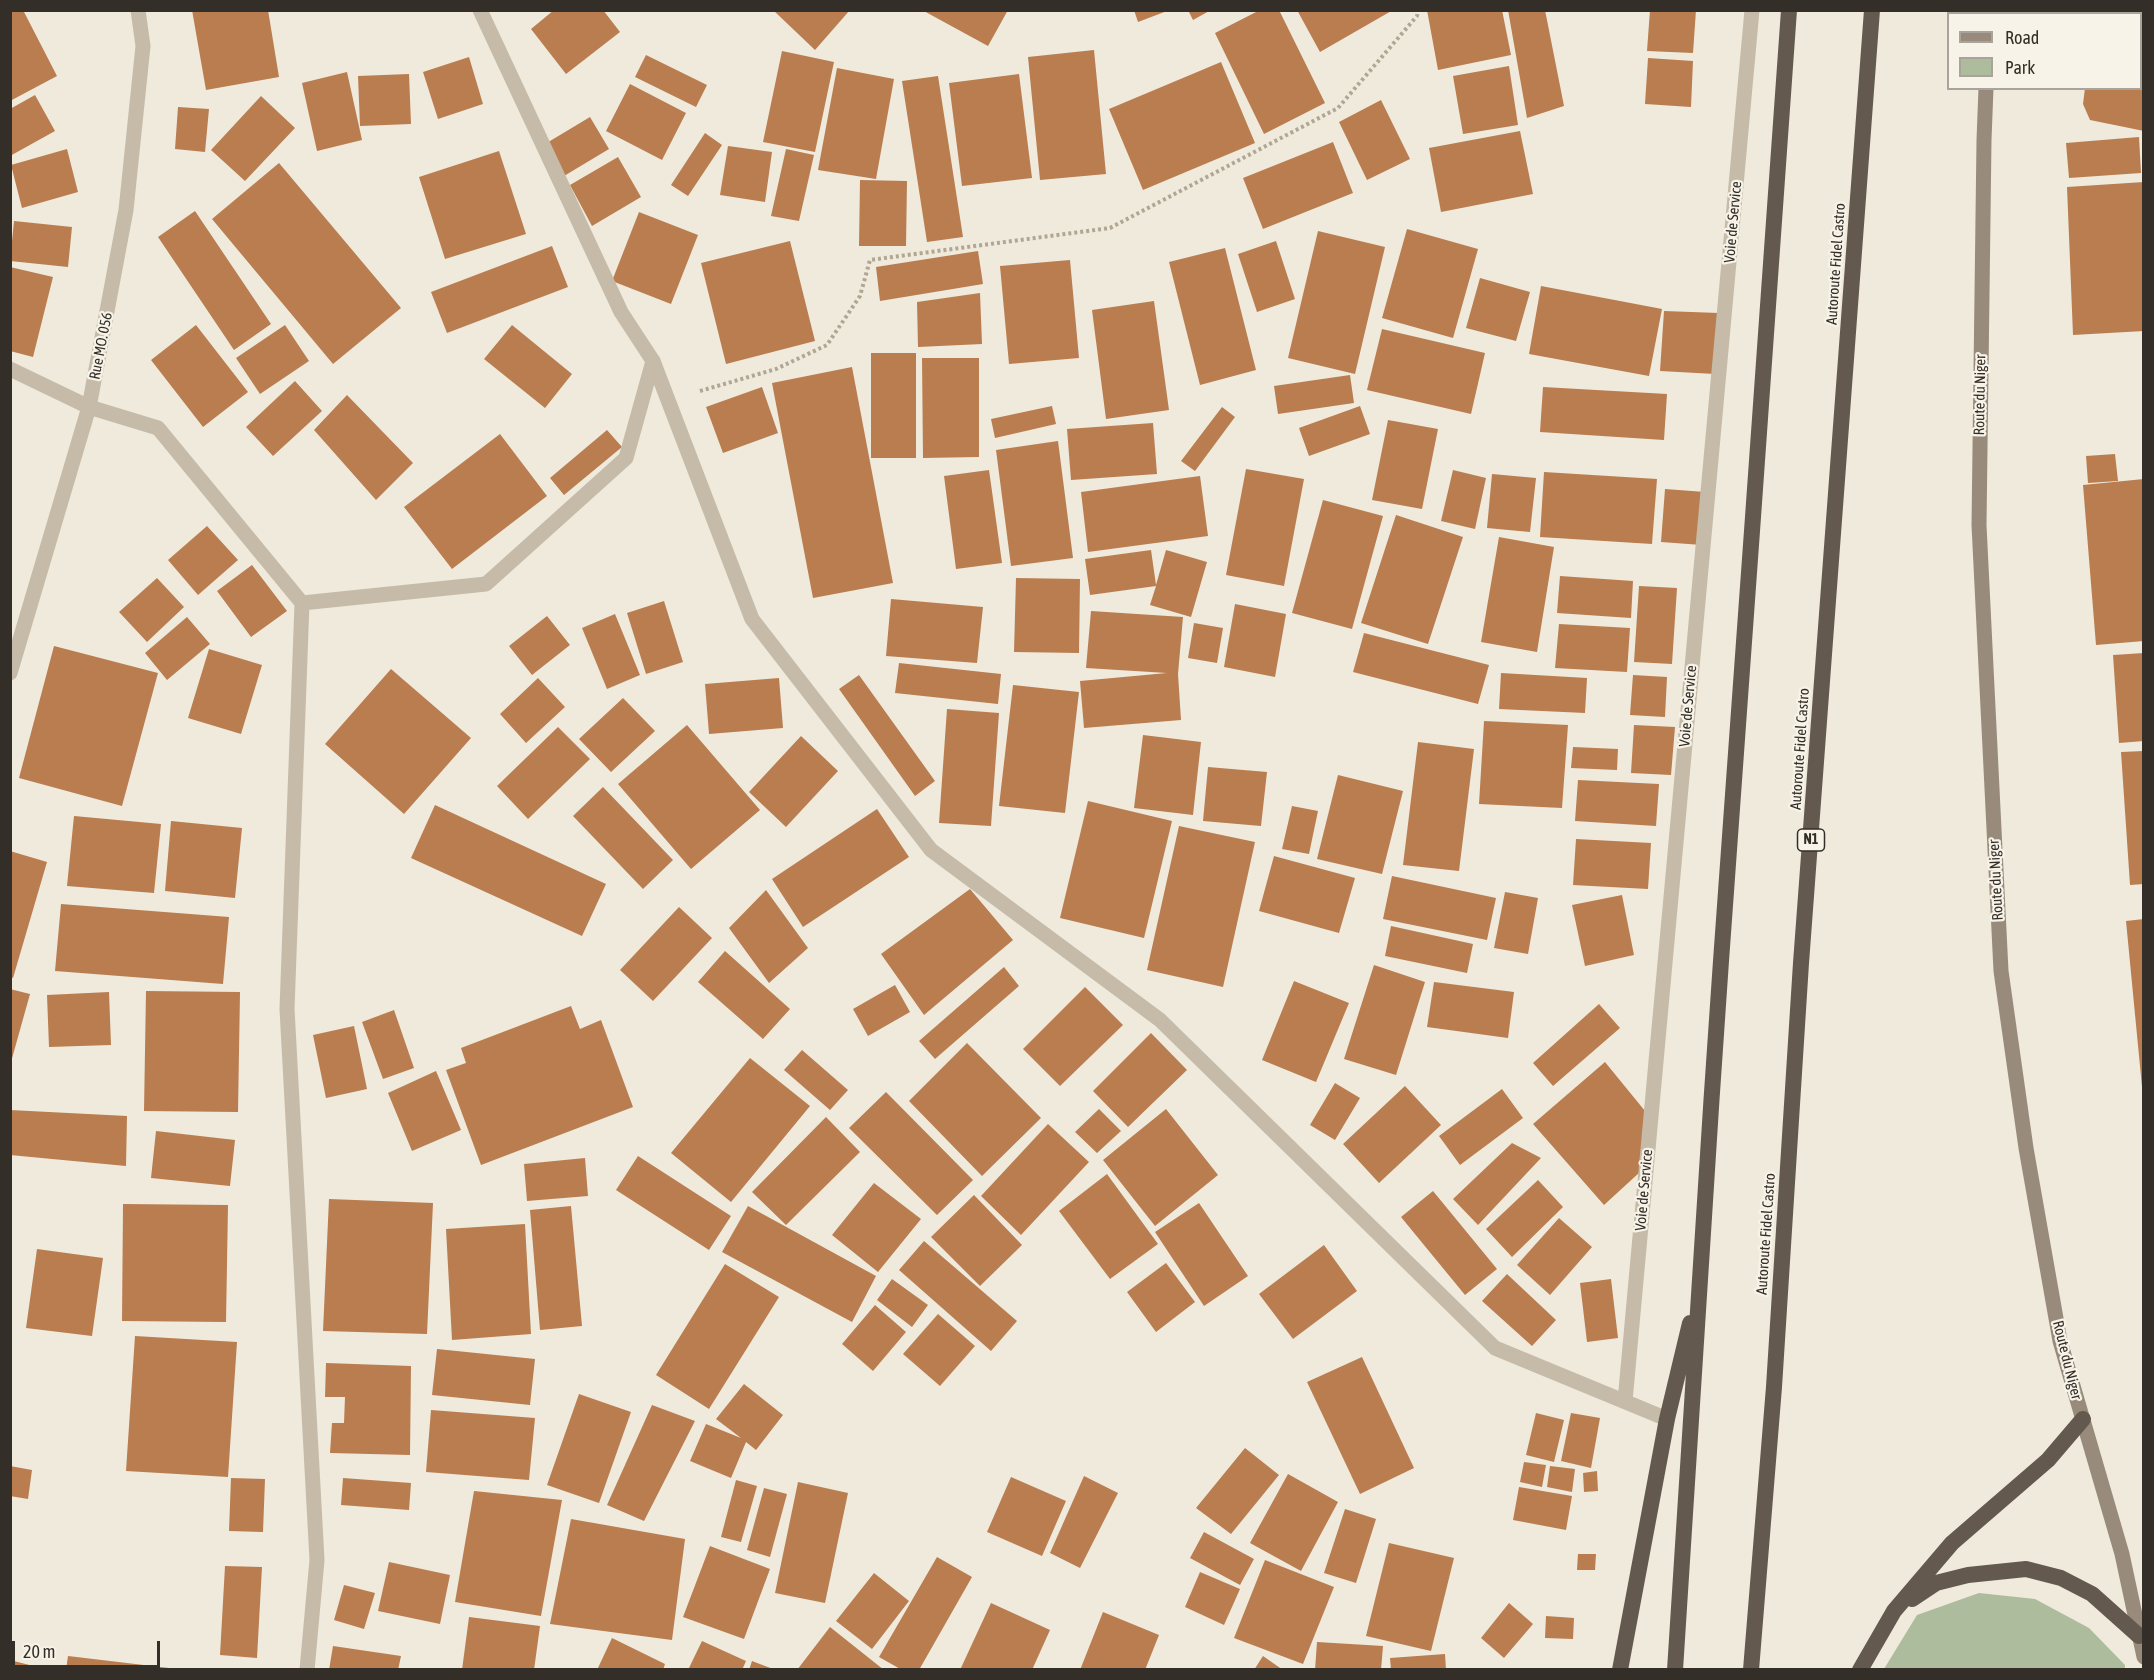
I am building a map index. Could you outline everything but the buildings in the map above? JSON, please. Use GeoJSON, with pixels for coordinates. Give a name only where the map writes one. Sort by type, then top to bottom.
{"type":"FeatureCollection","features":[{"type":"Feature","properties":{"kind":"highway"},"geometry":{"type":"LineString","coordinates":[[1675,1670],[1721,958],[1774,251],[1789,10]]}},
{"type":"Feature","properties":{"kind":"highway","name":"Autoroute Fidel Castro"},"geometry":{"type":"LineString","coordinates":[[1751,1670],[1774,1387],[1802,963],[1872,10]]}},
{"type":"Feature","properties":{"kind":"highway"},"geometry":{"type":"LineString","coordinates":[[1620,1670],[1667,1419],[1699,1288]]}},
{"type":"Feature","properties":{"kind":"highway"},"geometry":{"type":"LineString","coordinates":[[1860,1670],[1894,1611],[1953,1543],[2048,1460],[2083,1419]]}},
{"type":"Feature","properties":{"kind":"highway"},"geometry":{"type":"LineString","coordinates":[[1894,1611],[1936,1583],[1968,1575],[2026,1569],[2061,1578],[2092,1594],[2139,1636]]}},
{"type":"Feature","properties":{"kind":"main road","name":"Route du Niger"},"geometry":{"type":"LineString","coordinates":[[1986,90],[1979,525],[2001,971],[2026,1148],[2058,1330],[2122,1554],[2144,1657]]}},
{"type":"Feature","properties":{"kind":"street","name":"Rue MO. 056"},"geometry":{"type":"LineString","coordinates":[[10,673],[90,407],[126,210],[143,46],[138,10]]}},
{"type":"Feature","properties":{"kind":"street"},"geometry":{"type":"LineString","coordinates":[[480,10],[621,312],[653,361],[752,619],[931,850],[1160,1020],[1495,1348],[1667,1419]]}},
{"type":"Feature","properties":{"kind":"street","name":"Voie de Service"},"geometry":{"type":"LineString","coordinates":[[1625,1401],[1752,10]]}},
{"type":"Feature","properties":{"kind":"street"},"geometry":{"type":"LineString","coordinates":[[302,603],[486,584],[626,458],[653,361]]}},
{"type":"Feature","properties":{"kind":"street"},"geometry":{"type":"LineString","coordinates":[[10,369],[90,407],[158,428],[302,603],[287,1009],[317,1560],[306,1670]]}},
{"type":"Feature","properties":{"kind":"path"},"geometry":{"type":"LineString","coordinates":[[668,400],[776,369],[827,345],[860,296],[870,260],[1110,228],[1338,108],[1417,16],[1418,10]]}},
{"type":"Feature","properties":{"kind":"green space"},"geometry":{"type":"Polygon","coordinates":[[[1979,1593],[2035,1599],[2089,1628],[2125,1665],[2125,1669],[1884,1669],[1917,1615],[1979,1593]]]}}]}
